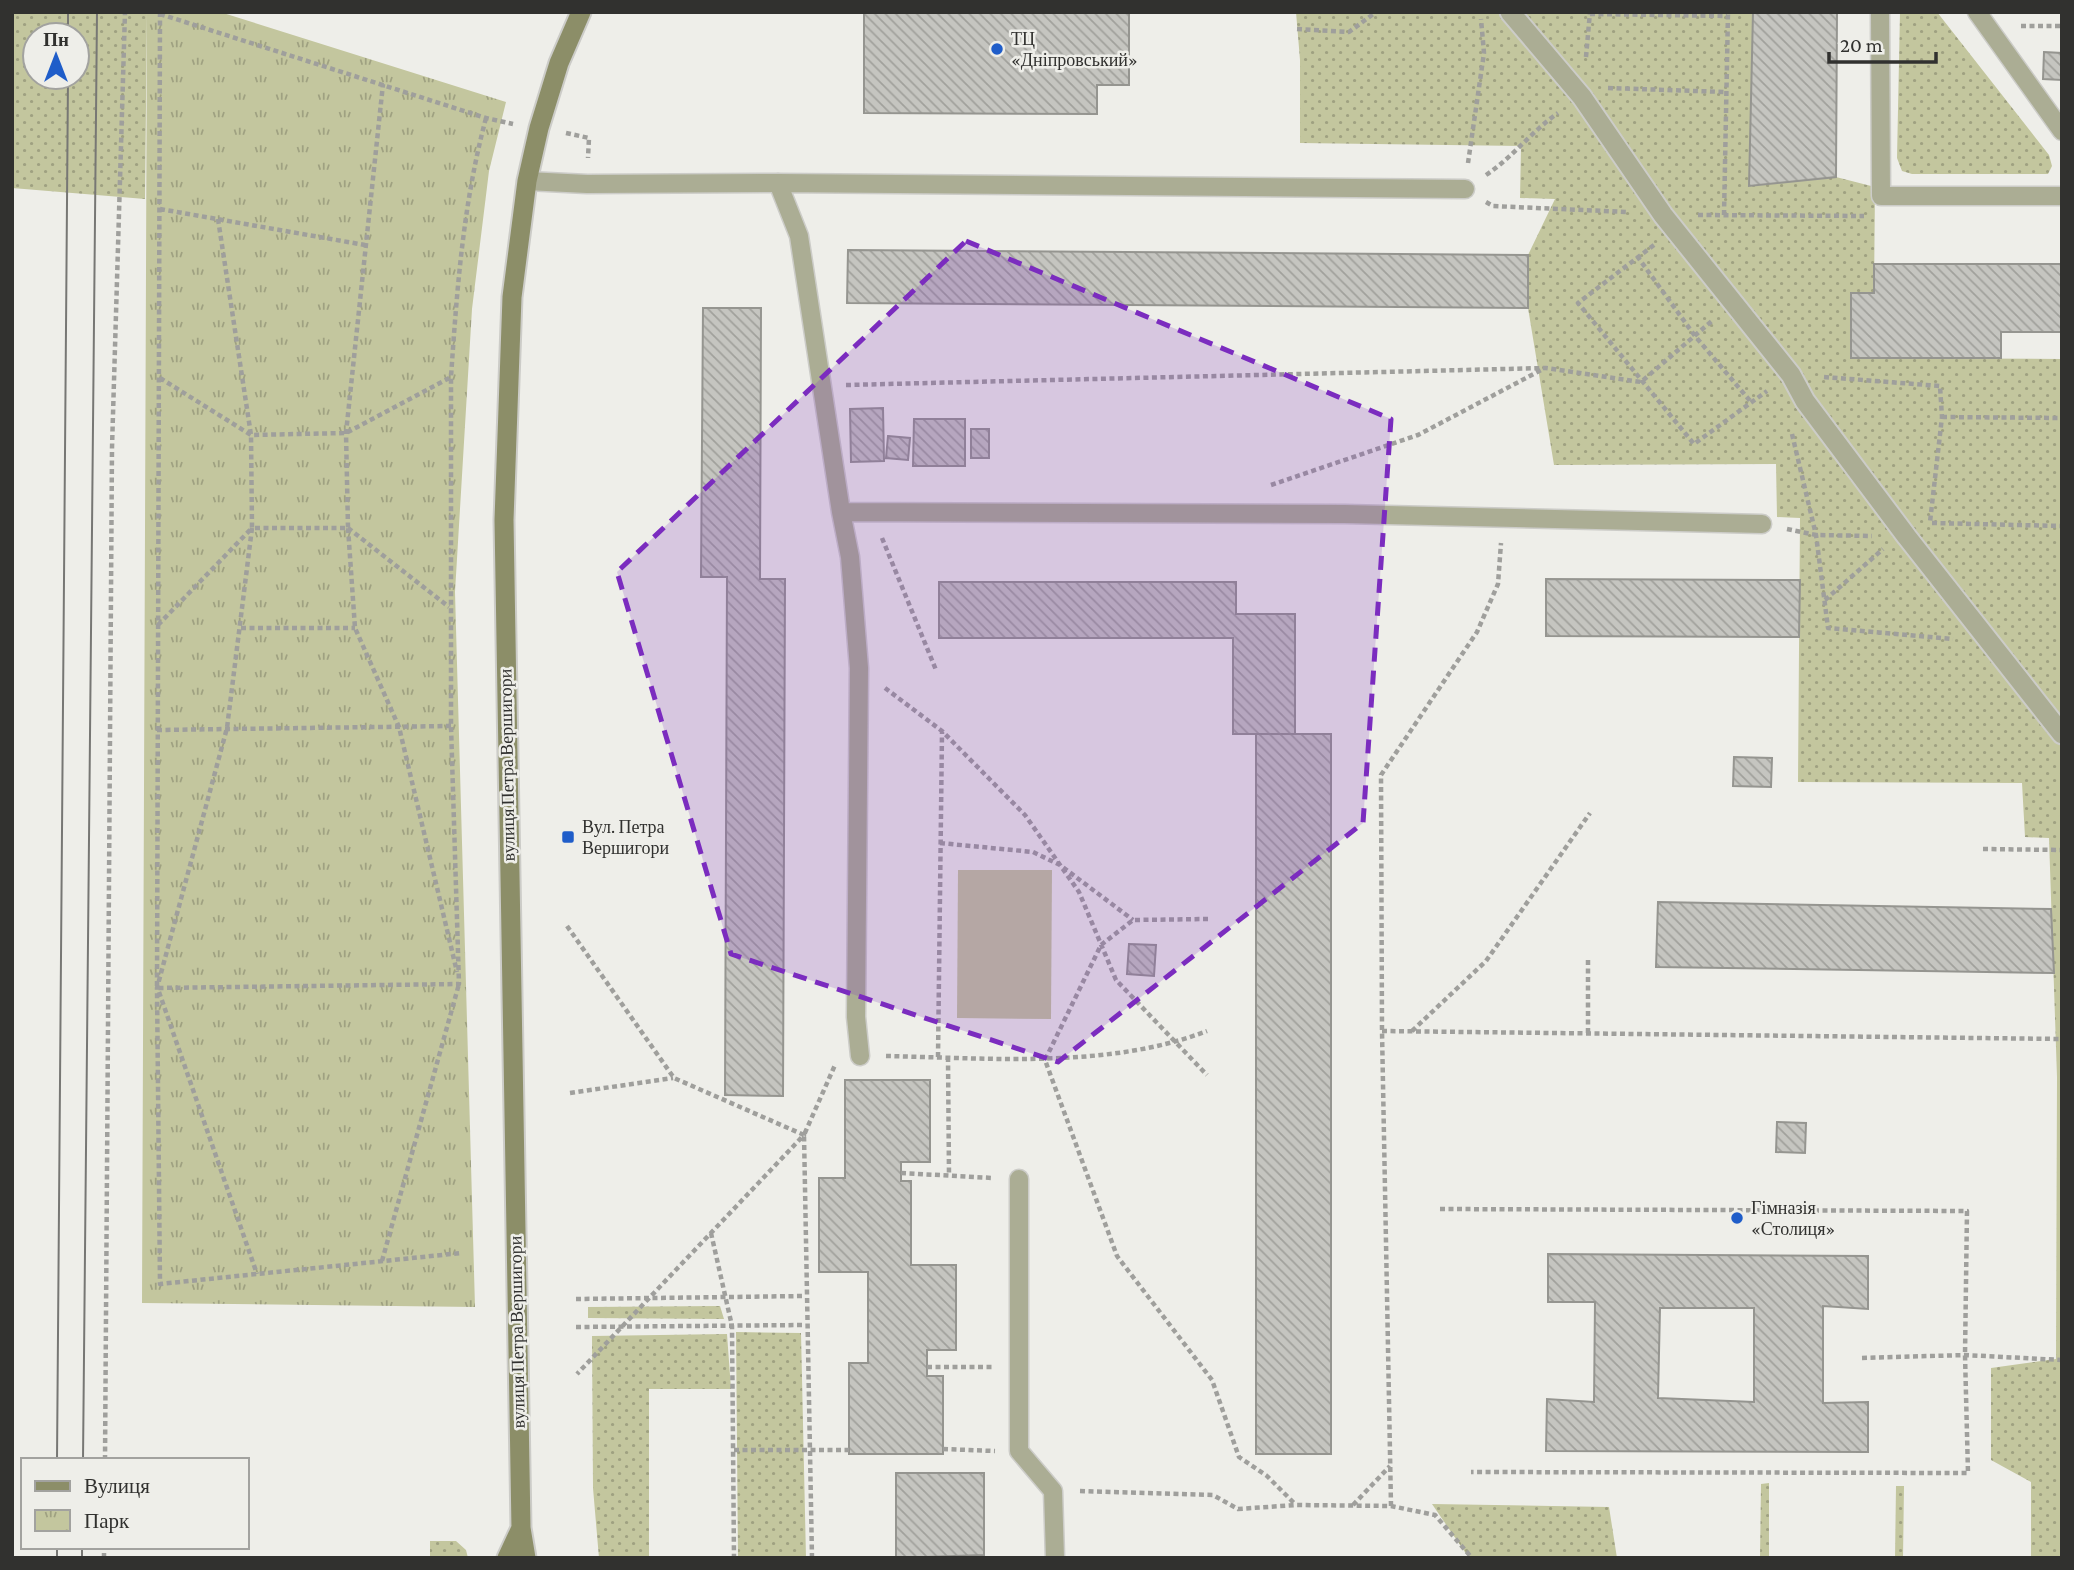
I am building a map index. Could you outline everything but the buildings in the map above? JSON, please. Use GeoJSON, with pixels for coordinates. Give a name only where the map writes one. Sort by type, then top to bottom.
{"type":"FeatureCollection","features":[{"type":"Feature","properties":{"kind":"main road","name":"вулиця Петра Вершигори"},"geometry":{"type":"LineString","coordinates":[[526,1558],[521,1528],[504,520],[512,297],[527,181],[539,128],[559,63],[581,12]]}},
{"type":"Feature","properties":{"kind":"main road","name":"вулиця Петра Вершигори"},"geometry":{"type":"LineString","coordinates":[[507,1558],[521,1528]]}},
{"type":"Feature","properties":{"kind":"street"},"geometry":{"type":"LineString","coordinates":[[1510,12],[1589,92],[1663,215],[1791,375],[1805,401],[1902,537],[1992,643],[2062,734]]}},
{"type":"Feature","properties":{"kind":"lane"},"geometry":{"type":"LineString","coordinates":[[1880,12],[1881,196],[2062,196]]}},
{"type":"Feature","properties":{"kind":"lane"},"geometry":{"type":"LineString","coordinates":[[1983,19],[2062,131]]}},
{"type":"Feature","properties":{"kind":"lane"},"geometry":{"type":"LineString","coordinates":[[527,181],[587,184],[1465,188]]}},
{"type":"Feature","properties":{"kind":"lane"},"geometry":{"type":"LineString","coordinates":[[778,183],[799,236],[850,557],[859,668],[856,1017],[860,1056]]}},
{"type":"Feature","properties":{"kind":"lane"},"geometry":{"type":"LineString","coordinates":[[841,512],[1503,518],[1762,524]]}},
{"type":"Feature","properties":{"kind":"lane"},"geometry":{"type":"LineString","coordinates":[[1018,1179],[1018,1451],[1054,1491],[1055,1558]]}},
{"type":"Feature","properties":{"kind":"path"},"geometry":{"type":"LineString","coordinates":[[105,1458],[112,448],[125,12]]}},
{"type":"Feature","properties":{"kind":"path"},"geometry":{"type":"LineString","coordinates":[[1297,29],[1349,32],[1376,12]]}},
{"type":"Feature","properties":{"kind":"path"},"geometry":{"type":"LineString","coordinates":[[1465,188],[1484,53],[1481,12]]}},
{"type":"Feature","properties":{"kind":"path"},"geometry":{"type":"LineString","coordinates":[[461,1253],[160,1284],[157,625],[160,13],[486,118],[589,138],[587,184]]}},
{"type":"Feature","properties":{"kind":"path"},"geometry":{"type":"LineString","coordinates":[[1590,14],[1728,14],[1724,215]]}},
{"type":"Feature","properties":{"kind":"path"},"geometry":{"type":"LineString","coordinates":[[1983,19],[2062,26]]}},
{"type":"Feature","properties":{"kind":"path"},"geometry":{"type":"LineString","coordinates":[[383,84],[346,433],[348,528],[355,628],[399,727],[459,984]]}},
{"type":"Feature","properties":{"kind":"path"},"geometry":{"type":"LineString","coordinates":[[1465,188],[1504,163],[1536,128],[1589,92],[1726,92]]}},
{"type":"Feature","properties":{"kind":"path"},"geometry":{"type":"LineString","coordinates":[[382,1261],[459,984],[449,607],[451,377],[459,252],[472,168],[486,118]]}},
{"type":"Feature","properties":{"kind":"path"},"geometry":{"type":"LineString","coordinates":[[160,209],[365,244]]}},
{"type":"Feature","properties":{"kind":"path"},"geometry":{"type":"LineString","coordinates":[[218,219],[251,435],[252,528],[228,728],[157,988],[257,1274]]}},
{"type":"Feature","properties":{"kind":"path"},"geometry":{"type":"LineString","coordinates":[[1751,402],[1695,336],[1637,256],[1578,303],[1694,444],[1791,375],[1940,386],[1942,417],[1930,523],[2062,526]]}},
{"type":"Feature","properties":{"kind":"path"},"geometry":{"type":"LineString","coordinates":[[822,385],[1546,368],[1641,382],[1733,304]]}},
{"type":"Feature","properties":{"kind":"path"},"geometry":{"type":"LineString","coordinates":[[1264,488],[1418,435],[1546,368]]}},
{"type":"Feature","properties":{"kind":"path"},"geometry":{"type":"LineString","coordinates":[[160,377],[251,435],[346,433],[451,377]]}},
{"type":"Feature","properties":{"kind":"path"},"geometry":{"type":"LineString","coordinates":[[1942,417],[2062,418]]}},
{"type":"Feature","properties":{"kind":"path"},"geometry":{"type":"LineString","coordinates":[[1790,429],[1816,535],[1828,628],[1992,643]]}},
{"type":"Feature","properties":{"kind":"path"},"geometry":{"type":"LineString","coordinates":[[872,512],[936,670]]}},
{"type":"Feature","properties":{"kind":"path"},"geometry":{"type":"LineString","coordinates":[[1391,1506],[1382,1031],[1381,775],[1477,632],[1498,584],[1503,518]]}},
{"type":"Feature","properties":{"kind":"path"},"geometry":{"type":"LineString","coordinates":[[1762,524],[1816,535],[1902,537]]}},
{"type":"Feature","properties":{"kind":"path"},"geometry":{"type":"LineString","coordinates":[[157,625],[252,528],[348,528],[449,607]]}},
{"type":"Feature","properties":{"kind":"path"},"geometry":{"type":"LineString","coordinates":[[1825,600],[1902,537]]}},
{"type":"Feature","properties":{"kind":"path"},"geometry":{"type":"LineString","coordinates":[[241,628],[355,628]]}},
{"type":"Feature","properties":{"kind":"path"},"geometry":{"type":"LineString","coordinates":[[859,668],[942,731],[1025,815],[1079,892],[1116,981],[1208,1075]]}},
{"type":"Feature","properties":{"kind":"path"},"geometry":{"type":"LineString","coordinates":[[157,730],[451,726]]}},
{"type":"Feature","properties":{"kind":"path"},"geometry":{"type":"LineString","coordinates":[[938,1057],[942,731]]}},
{"type":"Feature","properties":{"kind":"path"},"geometry":{"type":"LineString","coordinates":[[1412,1031],[1486,961],[1590,813]]}},
{"type":"Feature","properties":{"kind":"path"},"geometry":{"type":"LineString","coordinates":[[940,844],[1032,852],[1060,866],[1133,920]]}},
{"type":"Feature","properties":{"kind":"path"},"geometry":{"type":"LineString","coordinates":[[1983,849],[2062,850]]}},
{"type":"Feature","properties":{"kind":"path"},"geometry":{"type":"LineString","coordinates":[[1208,919],[1133,920],[1101,945],[1045,1060],[1116,1256],[1212,1380],[1239,1457],[1267,1476],[1296,1505]]}},
{"type":"Feature","properties":{"kind":"path"},"geometry":{"type":"LineString","coordinates":[[567,926],[674,1078],[804,1135]]}},
{"type":"Feature","properties":{"kind":"path"},"geometry":{"type":"LineString","coordinates":[[1588,960],[1588,1033]]}},
{"type":"Feature","properties":{"kind":"path"},"geometry":{"type":"LineString","coordinates":[[157,988],[459,984]]}},
{"type":"Feature","properties":{"kind":"path"},"geometry":{"type":"LineString","coordinates":[[577,1374],[804,1135],[856,1017]]}},
{"type":"Feature","properties":{"kind":"path"},"geometry":{"type":"LineString","coordinates":[[860,1056],[1045,1060],[1176,1042],[1208,1031]]}},
{"type":"Feature","properties":{"kind":"path"},"geometry":{"type":"LineString","coordinates":[[1382,1031],[2062,1039]]}},
{"type":"Feature","properties":{"kind":"path"},"geometry":{"type":"LineString","coordinates":[[948,1057],[949,1175]]}},
{"type":"Feature","properties":{"kind":"path"},"geometry":{"type":"LineString","coordinates":[[570,1093],[674,1078]]}},
{"type":"Feature","properties":{"kind":"path"},"geometry":{"type":"LineString","coordinates":[[804,1135],[805,1325],[812,1558]]}},
{"type":"Feature","properties":{"kind":"path"},"geometry":{"type":"LineString","coordinates":[[901,1173],[1018,1179]]}},
{"type":"Feature","properties":{"kind":"path"},"geometry":{"type":"LineString","coordinates":[[1440,1209],[1967,1211],[1965,1355],[1968,1473],[1471,1472]]}},
{"type":"Feature","properties":{"kind":"path"},"geometry":{"type":"LineString","coordinates":[[711,1233],[728,1297],[732,1325],[734,1558]]}},
{"type":"Feature","properties":{"kind":"path"},"geometry":{"type":"LineString","coordinates":[[576,1299],[805,1296]]}},
{"type":"Feature","properties":{"kind":"path"},"geometry":{"type":"LineString","coordinates":[[576,1327],[805,1325]]}},
{"type":"Feature","properties":{"kind":"path"},"geometry":{"type":"LineString","coordinates":[[1862,1358],[1965,1355],[2062,1360]]}},
{"type":"Feature","properties":{"kind":"path"},"geometry":{"type":"LineString","coordinates":[[927,1367],[1018,1367]]}},
{"type":"Feature","properties":{"kind":"path"},"geometry":{"type":"LineString","coordinates":[[734,1450],[849,1450]]}},
{"type":"Feature","properties":{"kind":"path"},"geometry":{"type":"LineString","coordinates":[[943,1450],[1018,1451]]}},
{"type":"Feature","properties":{"kind":"path"},"geometry":{"type":"LineString","coordinates":[[1352,1506],[1390,1466]]}},
{"type":"Feature","properties":{"kind":"path"},"geometry":{"type":"LineString","coordinates":[[1054,1491],[1213,1495],[1238,1509],[1296,1505],[1391,1506],[1435,1515],[1472,1558]]}},
{"type":"Feature","properties":{"kind":"highlighted area"},"geometry":{"type":"Polygon","coordinates":[[[966,241],[1391,419],[1363,823],[1058,1062],[731,954],[617,572],[966,241]]]}},
{"type":"Feature","properties":{"kind":"green space"},"geometry":{"type":"Polygon","coordinates":[[[12,12],[147,12],[145,199],[12,188],[12,12]]]}},
{"type":"Feature","properties":{"kind":"green space"},"geometry":{"type":"Polygon","coordinates":[[[147,12],[220,12],[506,102],[489,171],[472,309],[455,592],[475,1307],[142,1303],[147,12]]]}},
{"type":"Feature","properties":{"kind":"green space"},"geometry":{"type":"Polygon","coordinates":[[[1296,12],[1753,12],[1749,185],[1836,177],[1875,187],[1874,293],[1851,293],[1851,358],[2062,359],[2062,1558],[2031,1558],[2031,1482],[1991,1460],[1991,1368],[2056,1359],[2057,1077],[2049,838],[2025,837],[2022,783],[1798,782],[1800,518],[1777,517],[1776,464],[1554,465],[1528,308],[1528,255],[1555,199],[1520,198],[1521,146],[1300,143],[1300,60],[1296,12]]]}},
{"type":"Feature","properties":{"kind":"green space"},"geometry":{"type":"Polygon","coordinates":[[[1900,12],[1937,12],[2049,155],[2052,166],[2048,174],[1912,174],[1902,171],[1897,158],[1900,12]]]}},
{"type":"Feature","properties":{"kind":"green space"},"geometry":{"type":"Polygon","coordinates":[[[958,870],[1052,870],[1051,1019],[957,1018],[958,870]]]}},
{"type":"Feature","properties":{"kind":"green space"},"geometry":{"type":"Polygon","coordinates":[[[720,1306],[724,1319],[588,1318],[588,1307],[720,1306]]]}},
{"type":"Feature","properties":{"kind":"green space"},"geometry":{"type":"Polygon","coordinates":[[[736,1332],[801,1333],[806,1558],[738,1558],[736,1332]]]}},
{"type":"Feature","properties":{"kind":"green space"},"geometry":{"type":"Polygon","coordinates":[[[727,1334],[731,1389],[649,1389],[649,1558],[599,1558],[593,1488],[592,1336],[727,1334]]]}},
{"type":"Feature","properties":{"kind":"green space"},"geometry":{"type":"Polygon","coordinates":[[[1769,1483],[1769,1558],[1760,1558],[1761,1484],[1769,1483]]]}},
{"type":"Feature","properties":{"kind":"green space"},"geometry":{"type":"Polygon","coordinates":[[[1896,1486],[1904,1486],[1903,1558],[1895,1558],[1896,1486]]]}},
{"type":"Feature","properties":{"kind":"green space"},"geometry":{"type":"Polygon","coordinates":[[[1432,1504],[1609,1507],[1617,1558],[1469,1558],[1432,1504]]]}},
{"type":"Feature","properties":{"kind":"green space"},"geometry":{"type":"Polygon","coordinates":[[[430,1541],[456,1541],[466,1550],[468,1558],[430,1558],[430,1541]]]}},
{"type":"Feature","properties":{"kind":"tram line"},"geometry":{"type":"LineString","coordinates":[[68,12],[68,21]]}},
{"type":"Feature","properties":{"kind":"tram line"},"geometry":{"type":"LineString","coordinates":[[83,1458],[97,12]]}},
{"type":"Feature","properties":{"kind":"tram line"},"geometry":{"type":"LineString","coordinates":[[57,1458],[68,91]]}},
{"type":"Feature","properties":{"kind":"tram line"},"geometry":{"type":"LineString","coordinates":[[57,1549],[57,1558]]}},
{"type":"Feature","properties":{"kind":"tram line"},"geometry":{"type":"LineString","coordinates":[[82,1549],[82,1558]]}},
{"type":"Feature","properties":{"kind":"place","name":"ТЦ «Дніпровський»"},"geometry":{"type":"Point","coordinates":[997,49]}},
{"type":"Feature","properties":{"kind":"place","name":"Вул. Петра Вершигори"},"geometry":{"type":"Point","coordinates":[568,837]}},
{"type":"Feature","properties":{"kind":"place","name":"Гімназія «Столиця»"},"geometry":{"type":"Point","coordinates":[1737,1218]}}]}
